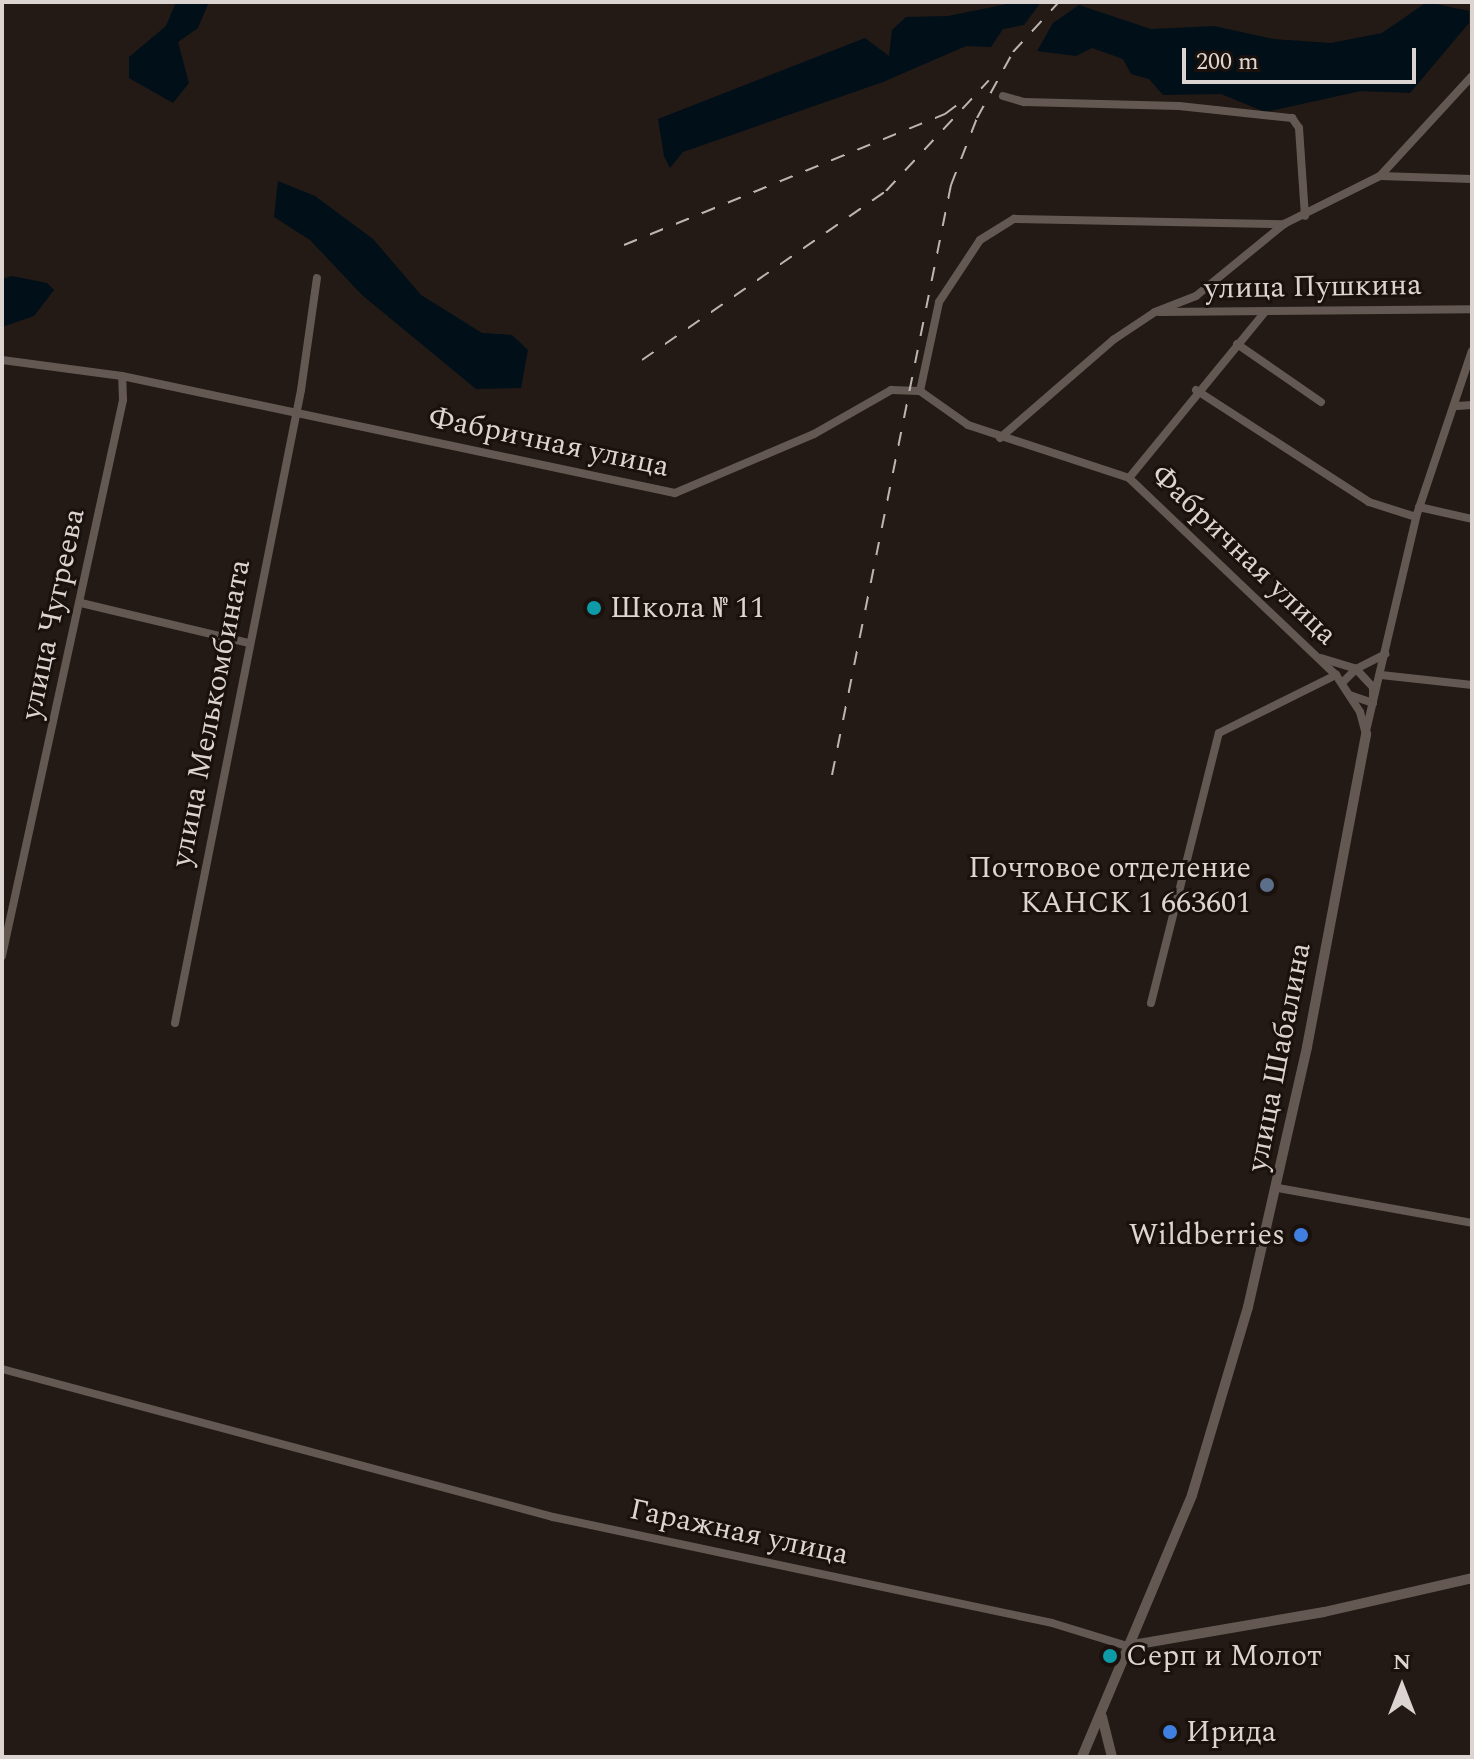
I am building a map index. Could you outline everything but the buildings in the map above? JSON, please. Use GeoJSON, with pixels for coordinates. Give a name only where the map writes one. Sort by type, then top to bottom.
{"type":"FeatureCollection","features":[{"type":"Feature","properties":{"kind":"street"},"geometry":{"type":"LineString","coordinates":[[1000,438],[1113,340],[1155,312],[1196,296],[1284,224],[1380,176],[1472,76]]}},
{"type":"Feature","properties":{"kind":"street"},"geometry":{"type":"LineString","coordinates":[[1003,96],[1024,102],[1179,106],[1292,118],[1299,128],[1305,216]]}},
{"type":"Feature","properties":{"kind":"street"},"geometry":{"type":"LineString","coordinates":[[1380,176],[1472,179]]}},
{"type":"Feature","properties":{"kind":"street"},"geometry":{"type":"LineString","coordinates":[[920,391],[932,317],[957,272],[980,240],[1000,225],[1028,216],[1284,224]]}},
{"type":"Feature","properties":{"kind":"street","name":"улица Мелькомбината"},"geometry":{"type":"LineString","coordinates":[[175,1023],[317,278]]}},
{"type":"Feature","properties":{"kind":"street","name":"улица Пушкина"},"geometry":{"type":"LineString","coordinates":[[1155,312],[1472,309]]}},
{"type":"Feature","properties":{"kind":"street"},"geometry":{"type":"LineString","coordinates":[[1129,478],[1196,390],[1264,313]]}},
{"type":"Feature","properties":{"kind":"street"},"geometry":{"type":"LineString","coordinates":[[1237,344],[1321,402]]}},
{"type":"Feature","properties":{"kind":"street","name":"улица Шабалина"},"geometry":{"type":"LineString","coordinates":[[1082,1757],[1192,1495],[1278,1188],[1373,703],[1418,512],[1457,406],[1472,351]]}},
{"type":"Feature","properties":{"kind":"street","name":"Фабричная улица"},"geometry":{"type":"LineString","coordinates":[[2,360],[122,376],[675,493],[814,434],[891,390],[920,391],[961,421],[1000,438],[1129,478],[1336,675],[1350,695],[1366,734]]}},
{"type":"Feature","properties":{"kind":"street","name":"улица Чугреева"},"geometry":{"type":"LineString","coordinates":[[2,956],[123,400],[122,376]]}},
{"type":"Feature","properties":{"kind":"street"},"geometry":{"type":"LineString","coordinates":[[1196,390],[1369,502],[1472,519]]}},
{"type":"Feature","properties":{"kind":"street"},"geometry":{"type":"LineString","coordinates":[[1457,406],[1472,405]]}},
{"type":"Feature","properties":{"kind":"street"},"geometry":{"type":"LineString","coordinates":[[81,603],[249,643]]}},
{"type":"Feature","properties":{"kind":"street"},"geometry":{"type":"LineString","coordinates":[[1342,683],[1356,669],[1386,653]]}},
{"type":"Feature","properties":{"kind":"street"},"geometry":{"type":"LineString","coordinates":[[1316,657],[1356,669],[1373,687],[1373,703],[1350,695]]}},
{"type":"Feature","properties":{"kind":"street"},"geometry":{"type":"LineString","coordinates":[[1151,1003],[1219,733],[1336,675]]}},
{"type":"Feature","properties":{"kind":"street"},"geometry":{"type":"LineString","coordinates":[[1381,675],[1472,685]]}},
{"type":"Feature","properties":{"kind":"street"},"geometry":{"type":"LineString","coordinates":[[1278,1188],[1472,1223]]}},
{"type":"Feature","properties":{"kind":"street","name":"Гаражная улица"},"geometry":{"type":"LineString","coordinates":[[2,1369],[553,1517],[1052,1623],[1127,1646],[1309,1615],[1472,1578]]}},
{"type":"Feature","properties":{"kind":"street"},"geometry":{"type":"LineString","coordinates":[[1101,1710],[1104,1742],[1112,1757]]}},
{"type":"Feature","properties":{"kind":"shaded area"},"geometry":{"type":"Polygon","coordinates":[[[176,2],[209,2],[198,28],[178,42],[189,83],[173,103],[129,78],[129,57],[166,26],[176,2]]]}},
{"type":"Feature","properties":{"kind":"shaded area"},"geometry":{"type":"Polygon","coordinates":[[[1017,2],[1041,2],[1024,25],[1003,29],[991,47],[966,46],[883,82],[683,152],[670,168],[664,156],[658,119],[865,38],[889,56],[892,30],[906,17],[948,16],[1017,2]]]}},
{"type":"Feature","properties":{"kind":"shaded area"},"geometry":{"type":"Polygon","coordinates":[[[1427,2],[1469,11],[1469,23],[1410,93],[1361,91],[1265,112],[1221,94],[1163,95],[1149,79],[1131,74],[1123,59],[1092,48],[1076,56],[1037,51],[1053,23],[1079,5],[1151,29],[1214,26],[1273,39],[1331,43],[1382,33],[1427,2]]]}},
{"type":"Feature","properties":{"kind":"shaded area"},"geometry":{"type":"Polygon","coordinates":[[[278,181],[315,196],[373,239],[421,295],[482,333],[512,335],[528,350],[521,388],[476,389],[362,295],[310,240],[274,217],[278,181]]]}},
{"type":"Feature","properties":{"kind":"shaded area"},"geometry":{"type":"Polygon","coordinates":[[[12,276],[47,283],[54,290],[34,316],[2,327],[2,279],[12,276]]]}},
{"type":"Feature","properties":{"kind":"railway"},"geometry":{"type":"LineString","coordinates":[[832,775],[951,185],[977,118],[1013,52],[1059,2]]}},
{"type":"Feature","properties":{"kind":"railway"},"geometry":{"type":"LineString","coordinates":[[642,360],[886,191],[989,80]]}},
{"type":"Feature","properties":{"kind":"railway"},"geometry":{"type":"LineString","coordinates":[[624,245],[945,114],[961,102]]}},
{"type":"Feature","properties":{"kind":"place","name":"Школа № 11"},"geometry":{"type":"Point","coordinates":[594,608]}},
{"type":"Feature","properties":{"kind":"place","name":"Почтовое отделение КАНСК 1 663601"},"geometry":{"type":"Point","coordinates":[1267,885]}},
{"type":"Feature","properties":{"kind":"place","name":"Wildberries"},"geometry":{"type":"Point","coordinates":[1301,1235]}},
{"type":"Feature","properties":{"kind":"place","name":"Серп и Молот"},"geometry":{"type":"Point","coordinates":[1110,1656]}},
{"type":"Feature","properties":{"kind":"place","name":"Ирида"},"geometry":{"type":"Point","coordinates":[1170,1732]}}]}
